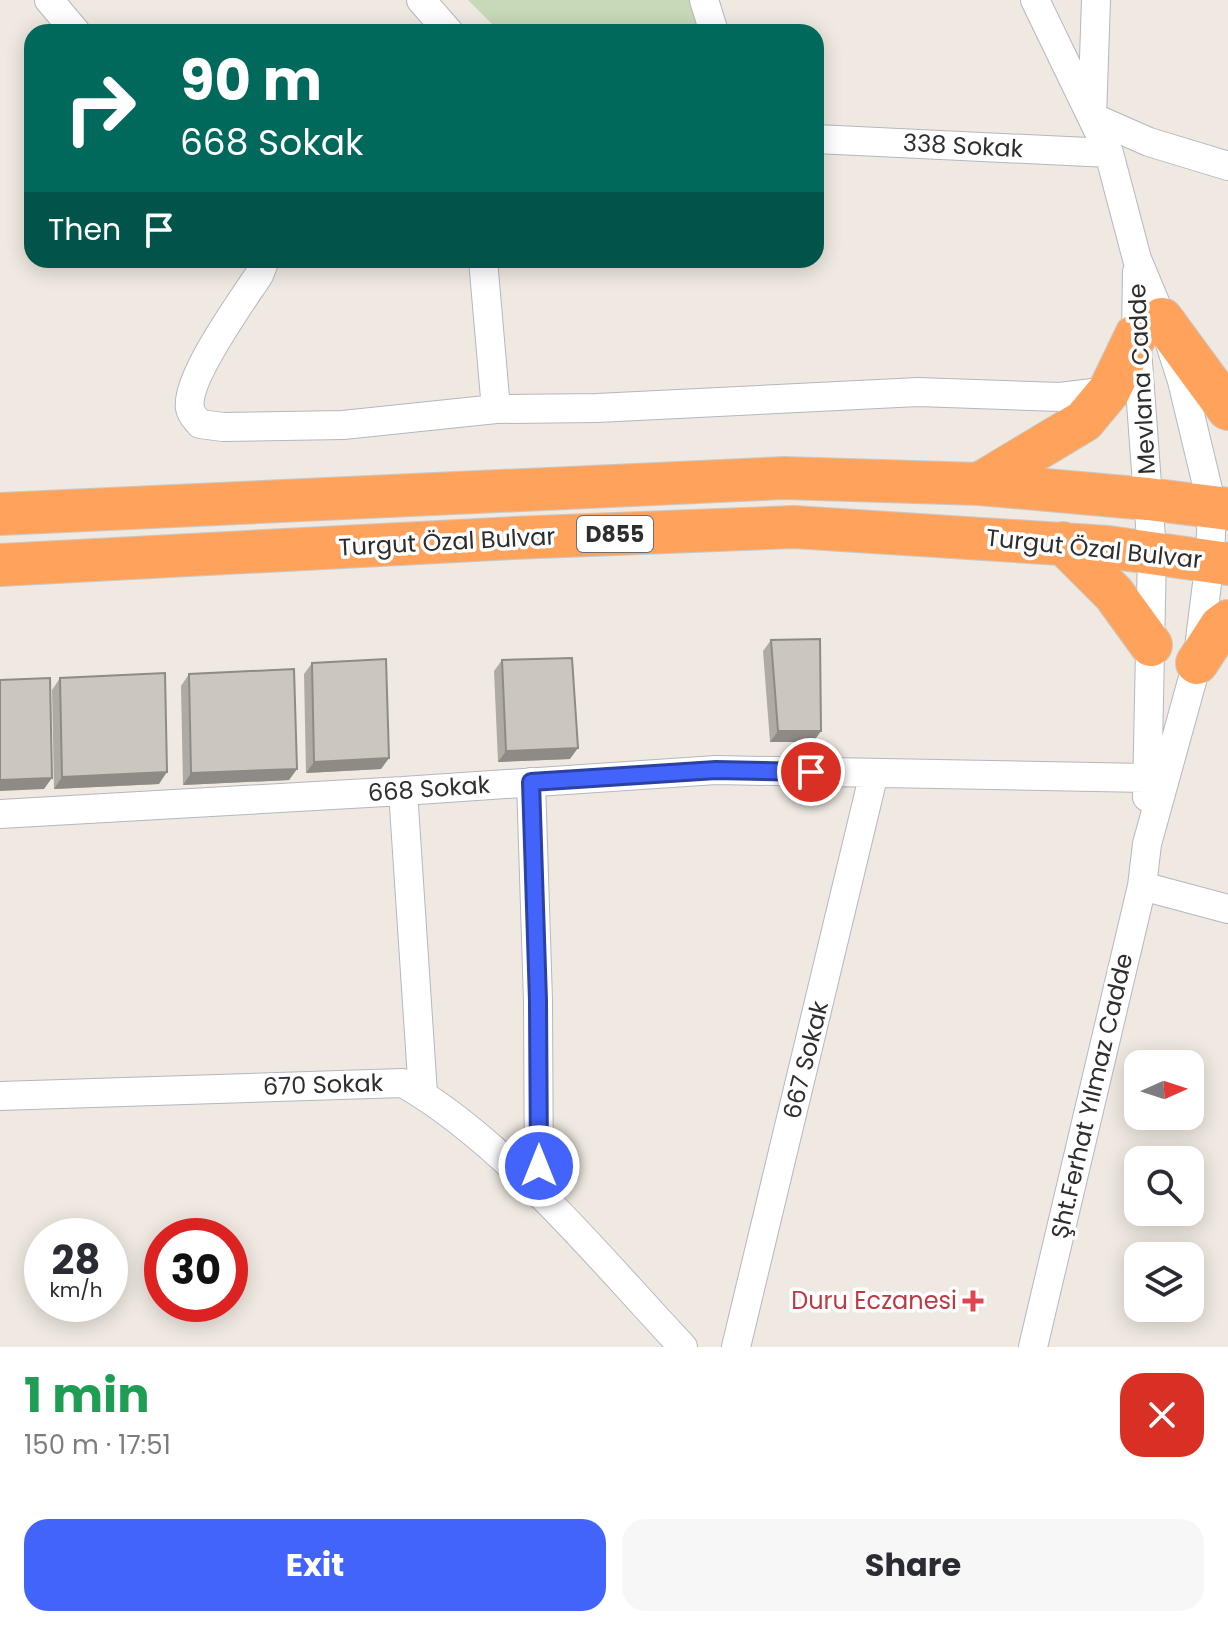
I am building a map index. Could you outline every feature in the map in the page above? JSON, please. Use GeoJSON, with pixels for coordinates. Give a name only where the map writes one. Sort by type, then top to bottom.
{"type":"FeatureCollection","features":[{"type":"Feature","properties":{"kind":"highway"},"geometry":{"type":"LineString","coordinates":[[979,484],[1084,421],[1109,391],[1149,327],[1228,409]]}},
{"type":"Feature","properties":{"kind":"highway","name":"Turgut Özal Bulvar"},"geometry":{"type":"LineString","coordinates":[[0,514],[784,478],[979,484],[1220,508]]}},
{"type":"Feature","properties":{"kind":"highway","name":"Turgut Özal Bulvar"},"geometry":{"type":"LineString","coordinates":[[0,565],[513,538],[794,527],[1063,543],[1219,562]]}},
{"type":"Feature","properties":{"kind":"highway"},"geometry":{"type":"LineString","coordinates":[[1063,543],[1114,594],[1151,645]]}},
{"type":"Feature","properties":{"kind":"highway"},"geometry":{"type":"LineString","coordinates":[[1197,663],[1221,626],[1228,621]]}},
{"type":"Feature","properties":{"kind":"street"},"geometry":{"type":"LineString","coordinates":[[49,0],[69,24]]}},
{"type":"Feature","properties":{"kind":"street"},"geometry":{"type":"LineString","coordinates":[[421,0],[442,24]]}},
{"type":"Feature","properties":{"kind":"street"},"geometry":{"type":"LineString","coordinates":[[704,0],[712,24]]}},
{"type":"Feature","properties":{"kind":"street","name":"Mevlana Cadde"},"geometry":{"type":"LineString","coordinates":[[1035,0],[1109,153],[1137,259],[1149,327],[1148,499]]}},
{"type":"Feature","properties":{"kind":"street"},"geometry":{"type":"LineString","coordinates":[[1096,0],[1092,117],[1149,142],[1228,166]]}},
{"type":"Feature","properties":{"kind":"street","name":"338 Sokak"},"geometry":{"type":"LineString","coordinates":[[824,139],[1109,153]]}},
{"type":"Feature","properties":{"kind":"street"},"geometry":{"type":"LineString","coordinates":[[262,268],[208,355],[192,389],[190,407],[200,424],[223,427],[343,425],[496,409],[597,408],[918,392],[1060,397],[1109,391]]}},
{"type":"Feature","properties":{"kind":"street"},"geometry":{"type":"LineString","coordinates":[[484,268],[496,409]]}},
{"type":"Feature","properties":{"kind":"street","name":"Mevlana Cadde"},"geometry":{"type":"LineString","coordinates":[[1149,327],[1182,381],[1220,508]]}},
{"type":"Feature","properties":{"kind":"street","name":"Şht.Ferhat Yılmaz Cadde"},"geometry":{"type":"LineString","coordinates":[[1033,1347],[1142,886],[1147,844],[1151,645],[1152,552],[1148,499]]}},
{"type":"Feature","properties":{"kind":"street","name":"Şht.Ferhat Yılmaz Cadde"},"geometry":{"type":"LineString","coordinates":[[1147,844],[1197,663],[1219,562],[1220,508]]}},
{"type":"Feature","properties":{"kind":"street","name":"668 Sokak"},"geometry":{"type":"LineString","coordinates":[[0,814],[716,770],[1146,778]]}},
{"type":"Feature","properties":{"kind":"street","name":"667 Sokak"},"geometry":{"type":"LineString","coordinates":[[736,1347],[874,773]]}},
{"type":"Feature","properties":{"kind":"street"},"geometry":{"type":"LineString","coordinates":[[531,782],[538,1001],[539,1194]]}},
{"type":"Feature","properties":{"kind":"street"},"geometry":{"type":"LineString","coordinates":[[403,791],[423,1094]]}},
{"type":"Feature","properties":{"kind":"street"},"geometry":{"type":"LineString","coordinates":[[1142,886],[1228,909]]}},
{"type":"Feature","properties":{"kind":"street","name":"670 Sokak"},"geometry":{"type":"LineString","coordinates":[[0,1096],[403,1083],[423,1094],[477,1137],[539,1194],[683,1347]]}},
{"type":"Feature","properties":{"kind":"green space"},"geometry":{"type":"Polygon","coordinates":[[[468,0],[692,0],[699,24],[492,24],[468,0]]]}},
{"type":"Feature","properties":{"kind":"building"},"geometry":{"type":"Polygon","coordinates":[[[820,639],[821,731],[778,731],[771,640],[820,639]]]}},
{"type":"Feature","properties":{"kind":"building"},"geometry":{"type":"Polygon","coordinates":[[[572,658],[578,748],[506,751],[502,660],[572,658]]]}},
{"type":"Feature","properties":{"kind":"building"},"geometry":{"type":"Polygon","coordinates":[[[386,659],[389,758],[314,762],[312,663],[386,659]]]}},
{"type":"Feature","properties":{"kind":"building"},"geometry":{"type":"Polygon","coordinates":[[[294,669],[297,769],[191,773],[189,674],[294,669]]]}},
{"type":"Feature","properties":{"kind":"building"},"geometry":{"type":"Polygon","coordinates":[[[165,673],[167,772],[62,777],[60,678],[165,673]]]}},
{"type":"Feature","properties":{"kind":"building"},"geometry":{"type":"Polygon","coordinates":[[[50,678],[52,778],[0,780],[0,680],[50,678]]]}},
{"type":"Feature","properties":{"kind":"place","name":"Duru Eczanesi"},"geometry":{"type":"Point","coordinates":[973,1301]}},
{"type":"Feature","properties":{"kind":"route"},"geometry":{"type":"LineString","coordinates":[[539,1166],[538,1001],[531,782],[716,770],[811,772]]}}]}
